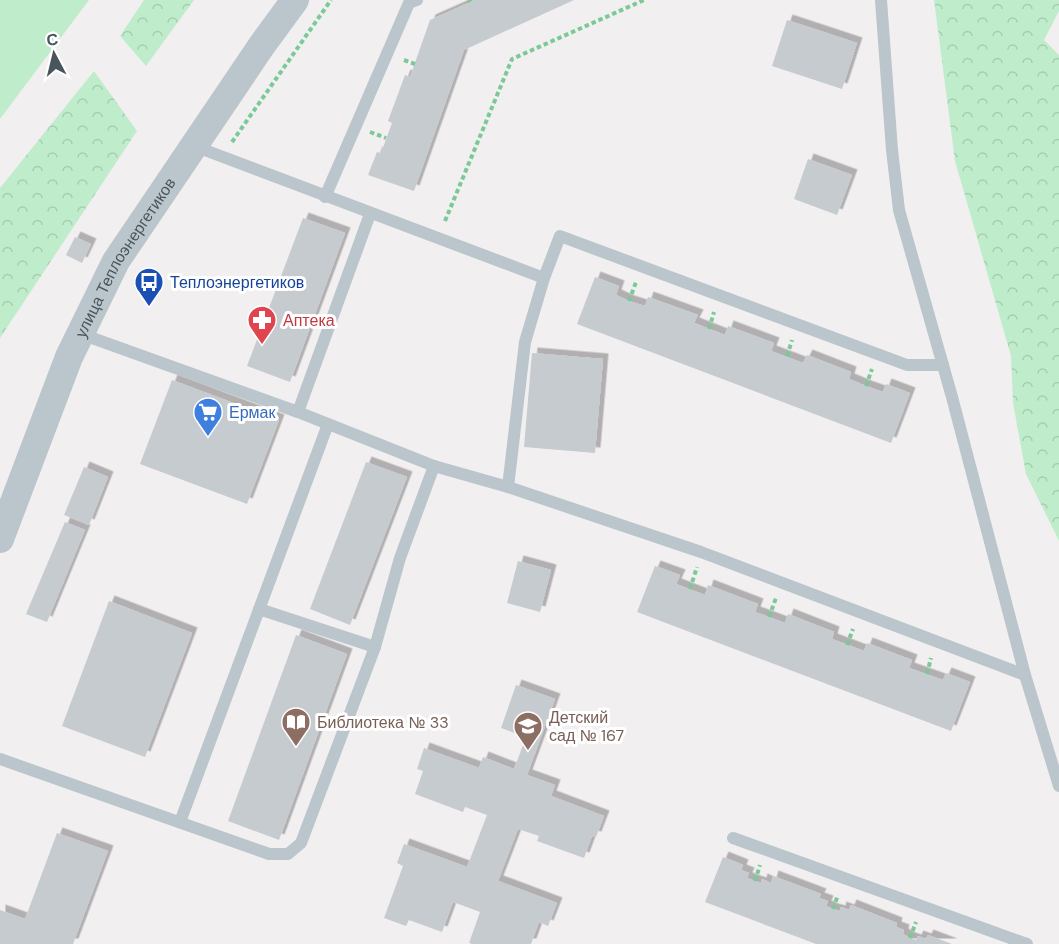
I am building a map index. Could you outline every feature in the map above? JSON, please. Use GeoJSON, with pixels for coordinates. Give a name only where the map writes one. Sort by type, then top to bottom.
{"type":"FeatureCollection","features":[{"type":"Feature","properties":{"kind":"street","name":"улица Теплоэнергетиков"},"geometry":{"type":"LineString","coordinates":[[0,539],[69,357],[116,261],[295,0]]}},
{"type":"Feature","properties":{"kind":"lane"},"geometry":{"type":"LineString","coordinates":[[325,197],[409,3],[417,0]]}},
{"type":"Feature","properties":{"kind":"lane"},"geometry":{"type":"LineString","coordinates":[[881,0],[891,139],[899,210],[943,365],[1025,675],[1059,786]]}},
{"type":"Feature","properties":{"kind":"lane"},"geometry":{"type":"LineString","coordinates":[[194,146],[544,278]]}},
{"type":"Feature","properties":{"kind":"lane"},"geometry":{"type":"LineString","coordinates":[[298,412],[370,214]]}},
{"type":"Feature","properties":{"kind":"lane"},"geometry":{"type":"LineString","coordinates":[[508,487],[525,342],[544,278],[560,236],[907,365],[943,365]]}},
{"type":"Feature","properties":{"kind":"lane"},"geometry":{"type":"LineString","coordinates":[[81,334],[298,412],[434,466],[508,487],[701,552],[1025,675]]}},
{"type":"Feature","properties":{"kind":"lane"},"geometry":{"type":"LineString","coordinates":[[180,822],[328,424]]}},
{"type":"Feature","properties":{"kind":"lane"},"geometry":{"type":"LineString","coordinates":[[0,759],[269,854],[288,854],[301,843],[375,647],[400,558],[434,466]]}},
{"type":"Feature","properties":{"kind":"lane"},"geometry":{"type":"LineString","coordinates":[[260,609],[375,647]]}},
{"type":"Feature","properties":{"kind":"lane"},"geometry":{"type":"LineString","coordinates":[[733,838],[1027,944]]}},
{"type":"Feature","properties":{"kind":"path"},"geometry":{"type":"LineString","coordinates":[[228,147],[331,0]]}},
{"type":"Feature","properties":{"kind":"path"},"geometry":{"type":"LineString","coordinates":[[438,239],[512,59],[644,0]]}},
{"type":"Feature","properties":{"kind":"green space"},"geometry":{"type":"Polygon","coordinates":[[[0,0],[89,0],[0,119],[0,0]]]}},
{"type":"Feature","properties":{"kind":"green space"},"geometry":{"type":"Polygon","coordinates":[[[144,0],[194,0],[146,66],[120,36],[144,0]]]}},
{"type":"Feature","properties":{"kind":"green space"},"geometry":{"type":"Polygon","coordinates":[[[934,0],[1059,0],[1059,11],[1044,40],[1059,55],[1059,541],[1026,474],[1013,403],[1011,356],[955,161],[934,0]]]}},
{"type":"Feature","properties":{"kind":"green space"},"geometry":{"type":"Polygon","coordinates":[[[94,71],[137,131],[0,338],[0,188],[94,71]]]}},
{"type":"Feature","properties":{"kind":"building"},"geometry":{"type":"Polygon","coordinates":[[[475,0],[574,0],[464,50],[414,191],[368,175],[377,152],[381,153],[392,123],[388,121],[405,75],[410,77],[430,20],[475,0]]]}},
{"type":"Feature","properties":{"kind":"building"},"geometry":{"type":"Polygon","coordinates":[[[787,20],[857,43],[842,89],[772,66],[787,20]]]}},
{"type":"Feature","properties":{"kind":"building"},"geometry":{"type":"Polygon","coordinates":[[[808,159],[852,175],[837,215],[794,199],[808,159]]]}},
{"type":"Feature","properties":{"kind":"building"},"geometry":{"type":"Polygon","coordinates":[[[303,218],[345,233],[290,382],[247,366],[303,218]]]}},
{"type":"Feature","properties":{"kind":"building"},"geometry":{"type":"Polygon","coordinates":[[[75,237],[91,244],[82,263],[66,255],[75,237]]]}},
{"type":"Feature","properties":{"kind":"building"},"geometry":{"type":"Polygon","coordinates":[[[595,277],[619,286],[616,295],[629,301],[645,306],[648,297],[698,315],[694,323],[725,335],[728,326],[774,343],[771,351],[803,363],[807,355],[851,372],[849,379],[866,386],[883,392],[886,384],[910,393],[891,443],[577,324],[595,277]]]}},
{"type":"Feature","properties":{"kind":"building"},"geometry":{"type":"Polygon","coordinates":[[[532,353],[603,359],[595,453],[524,447],[532,353]]]}},
{"type":"Feature","properties":{"kind":"building"},"geometry":{"type":"Polygon","coordinates":[[[172,380],[279,420],[247,504],[140,464],[172,380]]]}},
{"type":"Feature","properties":{"kind":"building"},"geometry":{"type":"Polygon","coordinates":[[[366,462],[407,477],[350,625],[310,609],[366,462]]]}},
{"type":"Feature","properties":{"kind":"building"},"geometry":{"type":"Polygon","coordinates":[[[84,467],[108,477],[89,525],[64,515],[84,467]]]}},
{"type":"Feature","properties":{"kind":"building"},"geometry":{"type":"Polygon","coordinates":[[[65,522],[85,530],[47,622],[26,614],[65,522]]]}},
{"type":"Feature","properties":{"kind":"building"},"geometry":{"type":"Polygon","coordinates":[[[518,561],[551,570],[540,612],[507,603],[518,561]]]}},
{"type":"Feature","properties":{"kind":"building"},"geometry":{"type":"Polygon","coordinates":[[[655,566],[680,575],[676,584],[705,595],[708,585],[758,604],[755,612],[785,623],[788,614],[834,632],[832,639],[864,651],[867,643],[912,660],[909,668],[943,680],[946,673],[970,682],[951,731],[637,612],[655,566]]]}},
{"type":"Feature","properties":{"kind":"building"},"geometry":{"type":"Polygon","coordinates":[[[109,601],[192,633],[145,757],[62,726],[109,601]]]}},
{"type":"Feature","properties":{"kind":"building"},"geometry":{"type":"Polygon","coordinates":[[[296,635],[347,654],[279,840],[228,821],[296,635]]]}},
{"type":"Feature","properties":{"kind":"building"},"geometry":{"type":"Polygon","coordinates":[[[516,685],[555,699],[527,775],[555,785],[551,796],[604,816],[596,837],[592,836],[584,858],[537,841],[539,836],[518,829],[498,881],[557,903],[548,926],[539,922],[531,944],[472,944],[469,943],[480,912],[453,902],[442,932],[409,920],[406,926],[384,918],[403,866],[397,863],[404,844],[467,867],[487,815],[465,807],[463,812],[415,794],[423,771],[417,769],[424,748],[479,768],[483,757],[514,769],[526,737],[501,728],[516,685]]]}},
{"type":"Feature","properties":{"kind":"building"},"geometry":{"type":"Polygon","coordinates":[[[57,833],[108,851],[73,944],[0,944],[0,910],[25,919],[57,833]]]}},
{"type":"Feature","properties":{"kind":"building"},"geometry":{"type":"Polygon","coordinates":[[[723,857],[743,865],[741,870],[749,873],[747,878],[761,883],[762,879],[771,883],[773,876],[821,894],[819,898],[828,901],[826,906],[833,909],[840,911],[841,907],[849,910],[851,905],[897,923],[896,927],[904,930],[903,934],[910,938],[916,940],[918,936],[926,939],[928,935],[952,944],[816,944],[705,902],[723,857]]]}},
{"type":"Feature","properties":{"kind":"place","name":"Теплоэнергетиков"},"geometry":{"type":"Point","coordinates":[149,308]}},
{"type":"Feature","properties":{"kind":"place","name":"Аптека"},"geometry":{"type":"Point","coordinates":[262,346]}},
{"type":"Feature","properties":{"kind":"place","name":"Ермак"},"geometry":{"type":"Point","coordinates":[208,438]}},
{"type":"Feature","properties":{"kind":"place","name":"Библиотека № 33"},"geometry":{"type":"Point","coordinates":[296,748]}},
{"type":"Feature","properties":{"kind":"place","name":"Детский сад № 167"},"geometry":{"type":"Point","coordinates":[528,752]}}]}
